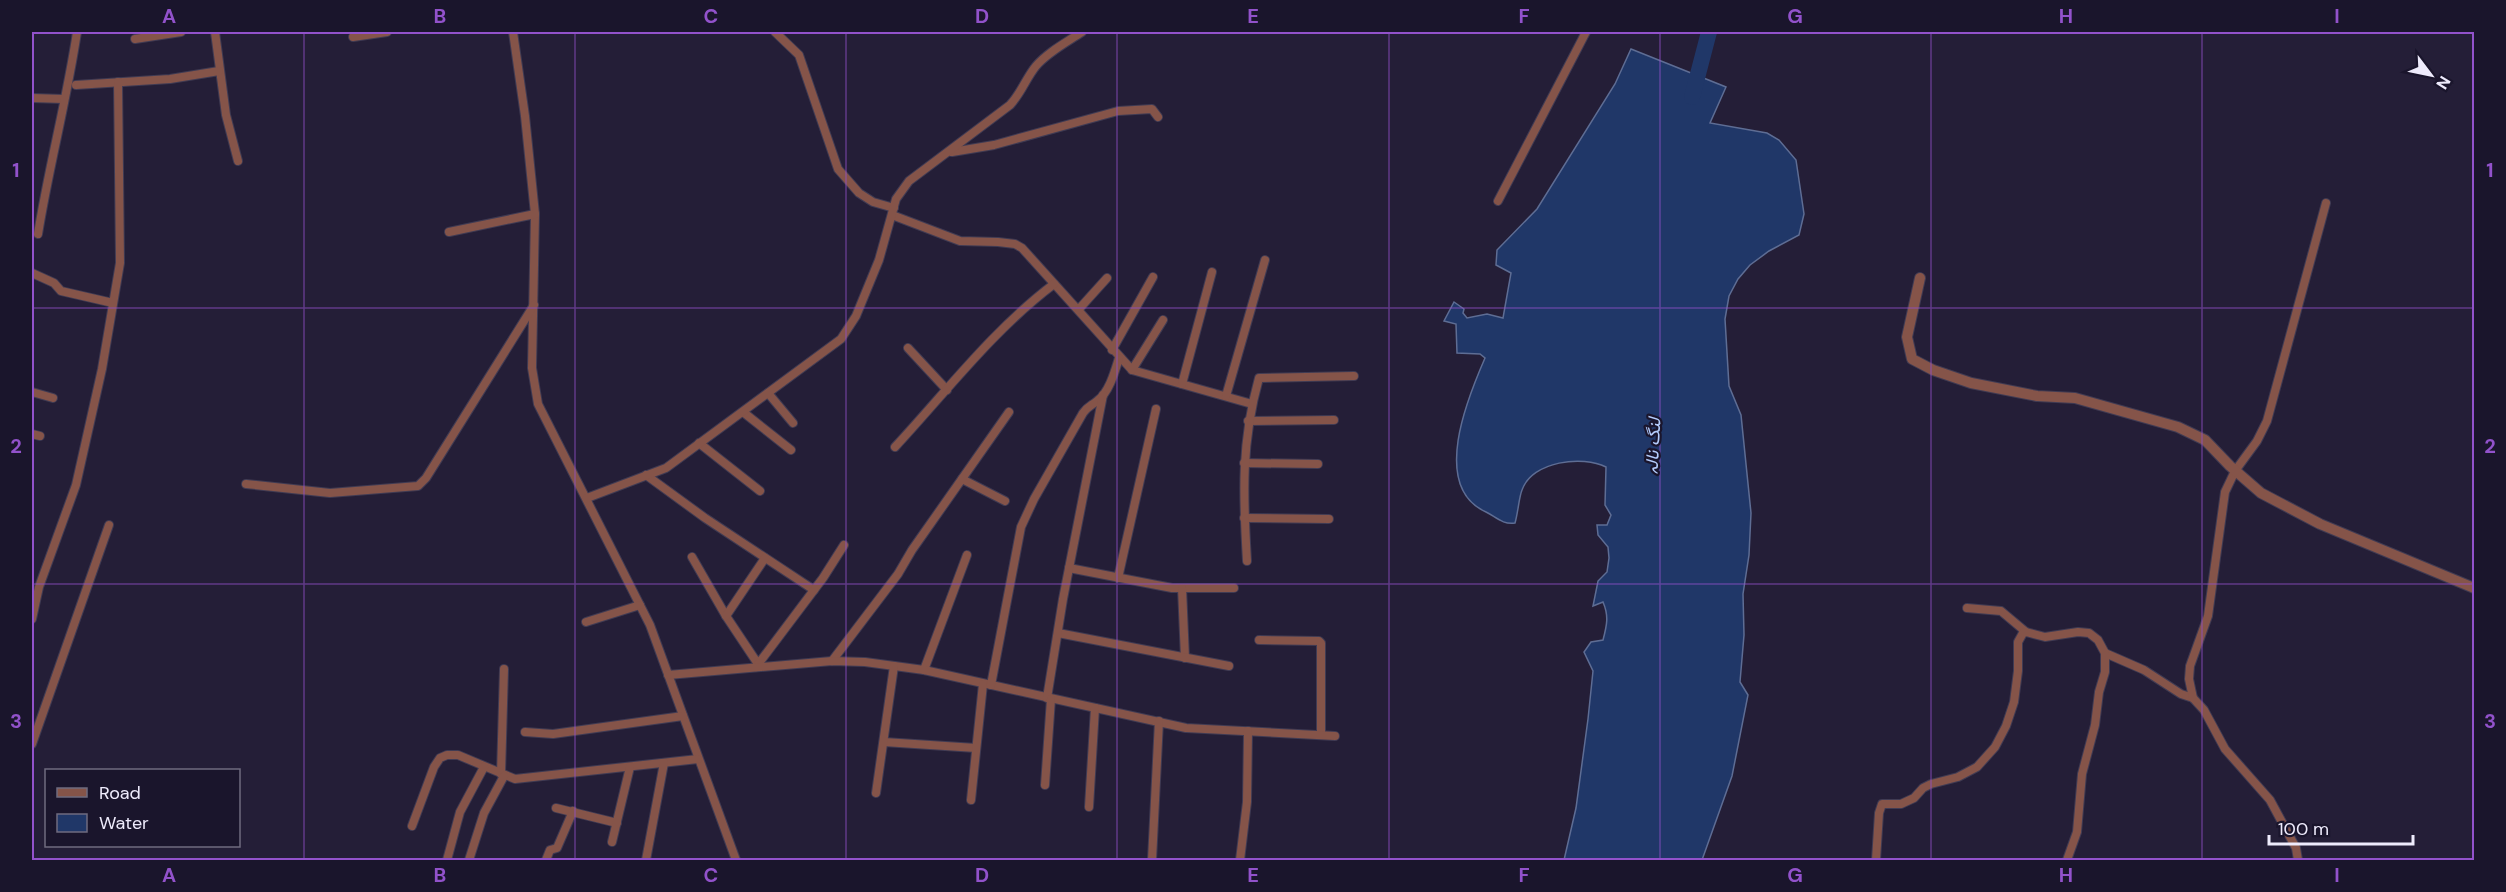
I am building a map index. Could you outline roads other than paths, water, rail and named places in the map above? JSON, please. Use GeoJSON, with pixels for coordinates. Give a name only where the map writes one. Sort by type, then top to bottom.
{"type":"FeatureCollection","features":[{"type":"Feature","properties":{"kind":"street"},"geometry":{"type":"LineString","coordinates":[[38,234],[74,59],[77,32]]}},
{"type":"Feature","properties":{"kind":"street"},"geometry":{"type":"LineString","coordinates":[[135,39],[181,32]]}},
{"type":"Feature","properties":{"kind":"street"},"geometry":{"type":"LineString","coordinates":[[214,32],[219,71],[238,161]]}},
{"type":"Feature","properties":{"kind":"street"},"geometry":{"type":"LineString","coordinates":[[353,37],[387,32]]}},
{"type":"Feature","properties":{"kind":"street"},"geometry":{"type":"LineString","coordinates":[[513,32],[525,116],[535,214],[532,368],[538,404],[640,605],[736,861]]}},
{"type":"Feature","properties":{"kind":"street"},"geometry":{"type":"LineString","coordinates":[[776,32],[799,55],[838,169],[859,193],[873,202],[960,241],[1015,244],[1024,250],[1079,309],[1112,350],[1132,370],[1252,404]]}},
{"type":"Feature","properties":{"kind":"street"},"geometry":{"type":"LineString","coordinates":[[587,498],[666,468],[841,339],[856,316],[879,260],[896,199],[909,181],[1010,105],[1023,90],[1040,61],[1082,32]]}},
{"type":"Feature","properties":{"kind":"street"},"geometry":{"type":"LineString","coordinates":[[1498,201],[1586,32]]}},
{"type":"Feature","properties":{"kind":"street"},"geometry":{"type":"LineString","coordinates":[[76,85],[170,79],[219,71]]}},
{"type":"Feature","properties":{"kind":"street"},"geometry":{"type":"LineString","coordinates":[[32,619],[39,587],[76,485],[90,427],[120,263],[117,82]]}},
{"type":"Feature","properties":{"kind":"street"},"geometry":{"type":"LineString","coordinates":[[32,98],[64,99]]}},
{"type":"Feature","properties":{"kind":"street"},"geometry":{"type":"LineString","coordinates":[[948,153],[994,145],[1118,111],[1152,109],[1158,117]]}},
{"type":"Feature","properties":{"kind":"street"},"geometry":{"type":"LineString","coordinates":[[2193,698],[2189,673],[2208,616],[2222,504],[2235,471],[2257,441],[2270,413],[2326,203]]}},
{"type":"Feature","properties":{"kind":"street"},"geometry":{"type":"LineString","coordinates":[[449,232],[535,214]]}},
{"type":"Feature","properties":{"kind":"street"},"geometry":{"type":"LineString","coordinates":[[1226,396],[1265,261]]}},
{"type":"Feature","properties":{"kind":"street"},"geometry":{"type":"LineString","coordinates":[[1182,384],[1212,272]]}},
{"type":"Feature","properties":{"kind":"street"},"geometry":{"type":"LineString","coordinates":[[32,273],[54,283],[61,291],[113,303]]}},
{"type":"Feature","properties":{"kind":"street"},"geometry":{"type":"LineString","coordinates":[[1112,350],[1153,277]]}},
{"type":"Feature","properties":{"kind":"street"},"geometry":{"type":"LineString","coordinates":[[1079,309],[1107,278]]}},
{"type":"Feature","properties":{"kind":"street"},"geometry":{"type":"LineString","coordinates":[[1920,278],[1906,337],[1912,359],[1933,370],[1971,383],[2037,396],[2075,398],[2178,427],[2205,440],[2235,471],[2261,493],[2320,524],[2475,588]]}},
{"type":"Feature","properties":{"kind":"street"},"geometry":{"type":"LineString","coordinates":[[895,447],[1025,308],[1054,284]]}},
{"type":"Feature","properties":{"kind":"street"},"geometry":{"type":"LineString","coordinates":[[246,484],[330,493],[418,486],[426,478],[534,305]]}},
{"type":"Feature","properties":{"kind":"street"},"geometry":{"type":"LineString","coordinates":[[1132,370],[1163,320]]}},
{"type":"Feature","properties":{"kind":"street"},"geometry":{"type":"LineString","coordinates":[[908,348],[947,390]]}},
{"type":"Feature","properties":{"kind":"street"},"geometry":{"type":"LineString","coordinates":[[1045,785],[1049,698],[1069,568],[1103,395],[1119,358]]}},
{"type":"Feature","properties":{"kind":"street"},"geometry":{"type":"LineString","coordinates":[[1247,561],[1244,463],[1248,421],[1259,378],[1354,376]]}},
{"type":"Feature","properties":{"kind":"street"},"geometry":{"type":"LineString","coordinates":[[32,392],[53,399]]}},
{"type":"Feature","properties":{"kind":"street"},"geometry":{"type":"LineString","coordinates":[[768,393],[793,423]]}},
{"type":"Feature","properties":{"kind":"street"},"geometry":{"type":"LineString","coordinates":[[971,800],[976,748],[987,684],[1021,527],[1030,505],[1083,413],[1089,404],[1097,401],[1103,395]]}},
{"type":"Feature","properties":{"kind":"street"},"geometry":{"type":"LineString","coordinates":[[1118,578],[1156,410]]}},
{"type":"Feature","properties":{"kind":"street"},"geometry":{"type":"LineString","coordinates":[[742,412],[791,450]]}},
{"type":"Feature","properties":{"kind":"street"},"geometry":{"type":"LineString","coordinates":[[832,661],[898,574],[1009,412]]}},
{"type":"Feature","properties":{"kind":"street"},"geometry":{"type":"LineString","coordinates":[[1248,421],[1334,420]]}},
{"type":"Feature","properties":{"kind":"street"},"geometry":{"type":"LineString","coordinates":[[699,443],[760,491]]}},
{"type":"Feature","properties":{"kind":"street"},"geometry":{"type":"LineString","coordinates":[[1244,463],[1318,464]]}},
{"type":"Feature","properties":{"kind":"street"},"geometry":{"type":"LineString","coordinates":[[646,475],[814,590]]}},
{"type":"Feature","properties":{"kind":"street"},"geometry":{"type":"LineString","coordinates":[[962,478],[1005,501]]}},
{"type":"Feature","properties":{"kind":"street"},"geometry":{"type":"LineString","coordinates":[[1244,518],[1329,519]]}},
{"type":"Feature","properties":{"kind":"street"},"geometry":{"type":"LineString","coordinates":[[32,744],[109,525]]}},
{"type":"Feature","properties":{"kind":"street"},"geometry":{"type":"LineString","coordinates":[[757,665],[814,590],[844,545]]}},
{"type":"Feature","properties":{"kind":"street"},"geometry":{"type":"LineString","coordinates":[[924,670],[967,555]]}},
{"type":"Feature","properties":{"kind":"street"},"geometry":{"type":"LineString","coordinates":[[692,557],[757,665]]}},
{"type":"Feature","properties":{"kind":"street"},"geometry":{"type":"LineString","coordinates":[[726,616],[765,558]]}},
{"type":"Feature","properties":{"kind":"street"},"geometry":{"type":"LineString","coordinates":[[1069,568],[1182,588],[1234,588]]}},
{"type":"Feature","properties":{"kind":"street"},"geometry":{"type":"LineString","coordinates":[[1182,588],[1185,658]]}},
{"type":"Feature","properties":{"kind":"street"},"geometry":{"type":"LineString","coordinates":[[586,622],[640,605]]}},
{"type":"Feature","properties":{"kind":"street"},"geometry":{"type":"LineString","coordinates":[[1967,608],[2001,611],[2026,632],[2045,637],[2078,632],[2089,633],[2098,640],[2105,653],[2104,679],[2099,692],[2095,725],[2082,774],[2077,832],[2067,861]]}},
{"type":"Feature","properties":{"kind":"street"},"geometry":{"type":"LineString","coordinates":[[1876,861],[1879,813],[1882,804],[1901,804],[1914,798],[1923,788],[1931,784],[1958,777],[1977,766],[1995,747],[2006,726],[2014,702],[2019,671],[2018,642],[2026,632]]}},
{"type":"Feature","properties":{"kind":"street"},"geometry":{"type":"LineString","coordinates":[[1058,633],[1229,666]]}},
{"type":"Feature","properties":{"kind":"street"},"geometry":{"type":"LineString","coordinates":[[1259,640],[1319,641],[1321,643],[1321,735]]}},
{"type":"Feature","properties":{"kind":"street"},"geometry":{"type":"LineString","coordinates":[[2105,653],[2144,670],[2181,694],[2193,698],[2204,710],[2224,749],[2270,800],[2296,848],[2298,861]]}},
{"type":"Feature","properties":{"kind":"street"},"geometry":{"type":"LineString","coordinates":[[668,675],[757,665],[832,661],[894,666],[924,670],[1186,728],[1335,736]]}},
{"type":"Feature","properties":{"kind":"street"},"geometry":{"type":"LineString","coordinates":[[876,793],[894,666]]}},
{"type":"Feature","properties":{"kind":"street"},"geometry":{"type":"LineString","coordinates":[[469,861],[484,813],[503,775],[504,669]]}},
{"type":"Feature","properties":{"kind":"street"},"geometry":{"type":"LineString","coordinates":[[1089,807],[1095,708]]}},
{"type":"Feature","properties":{"kind":"street"},"geometry":{"type":"LineString","coordinates":[[525,732],[553,734],[683,716]]}},
{"type":"Feature","properties":{"kind":"street"},"geometry":{"type":"LineString","coordinates":[[1152,861],[1159,721]]}},
{"type":"Feature","properties":{"kind":"street"},"geometry":{"type":"LineString","coordinates":[[1240,861],[1247,802],[1248,731]]}},
{"type":"Feature","properties":{"kind":"street"},"geometry":{"type":"LineString","coordinates":[[884,742],[976,748]]}},
{"type":"Feature","properties":{"kind":"street"},"geometry":{"type":"LineString","coordinates":[[412,826],[434,767],[441,758],[447,755],[458,756],[515,779],[698,759]]}},
{"type":"Feature","properties":{"kind":"street"},"geometry":{"type":"LineString","coordinates":[[646,861],[664,763]]}},
{"type":"Feature","properties":{"kind":"street"},"geometry":{"type":"LineString","coordinates":[[447,861],[460,812],[484,767]]}},
{"type":"Feature","properties":{"kind":"street"},"geometry":{"type":"LineString","coordinates":[[612,842],[630,767]]}},
{"type":"Feature","properties":{"kind":"street"},"geometry":{"type":"LineString","coordinates":[[556,808],[617,823]]}},
{"type":"Feature","properties":{"kind":"street"},"geometry":{"type":"LineString","coordinates":[[546,861],[550,850],[557,848],[573,811]]}},
{"type":"Feature","properties":{"kind":"water"},"geometry":{"type":"Polygon","coordinates":[[[1631,49],[1726,87],[1710,123],[1767,133],[1779,140],[1796,160],[1804,214],[1799,235],[1769,251],[1750,265],[1738,279],[1729,296],[1725,319],[1729,386],[1741,415],[1751,513],[1749,555],[1743,594],[1744,635],[1740,682],[1748,695],[1732,776],[1702,860],[1564,860],[1576,808],[1593,671],[1584,652],[1591,642],[1603,640],[1607,616],[1603,602],[1593,606],[1598,581],[1607,572],[1609,558],[1608,547],[1598,535],[1597,525],[1607,525],[1611,515],[1605,505],[1606,467],[1585,461],[1572,461],[1559,463],[1536,472],[1522,490],[1515,523],[1500,520],[1469,500],[1460,483],[1457,463],[1458,440],[1470,395],[1485,358],[1480,354],[1457,353],[1456,324],[1444,321],[1454,302],[1464,309],[1463,313],[1467,318],[1487,314],[1503,318],[1511,273],[1496,265],[1497,250],[1537,209],[1615,84],[1631,49]]]}},
{"type":"Feature","properties":{"kind":"waterway","name":"لنگ نالہ"},"geometry":{"type":"LineString","coordinates":[[1692,97],[1709,32]]}}]}
